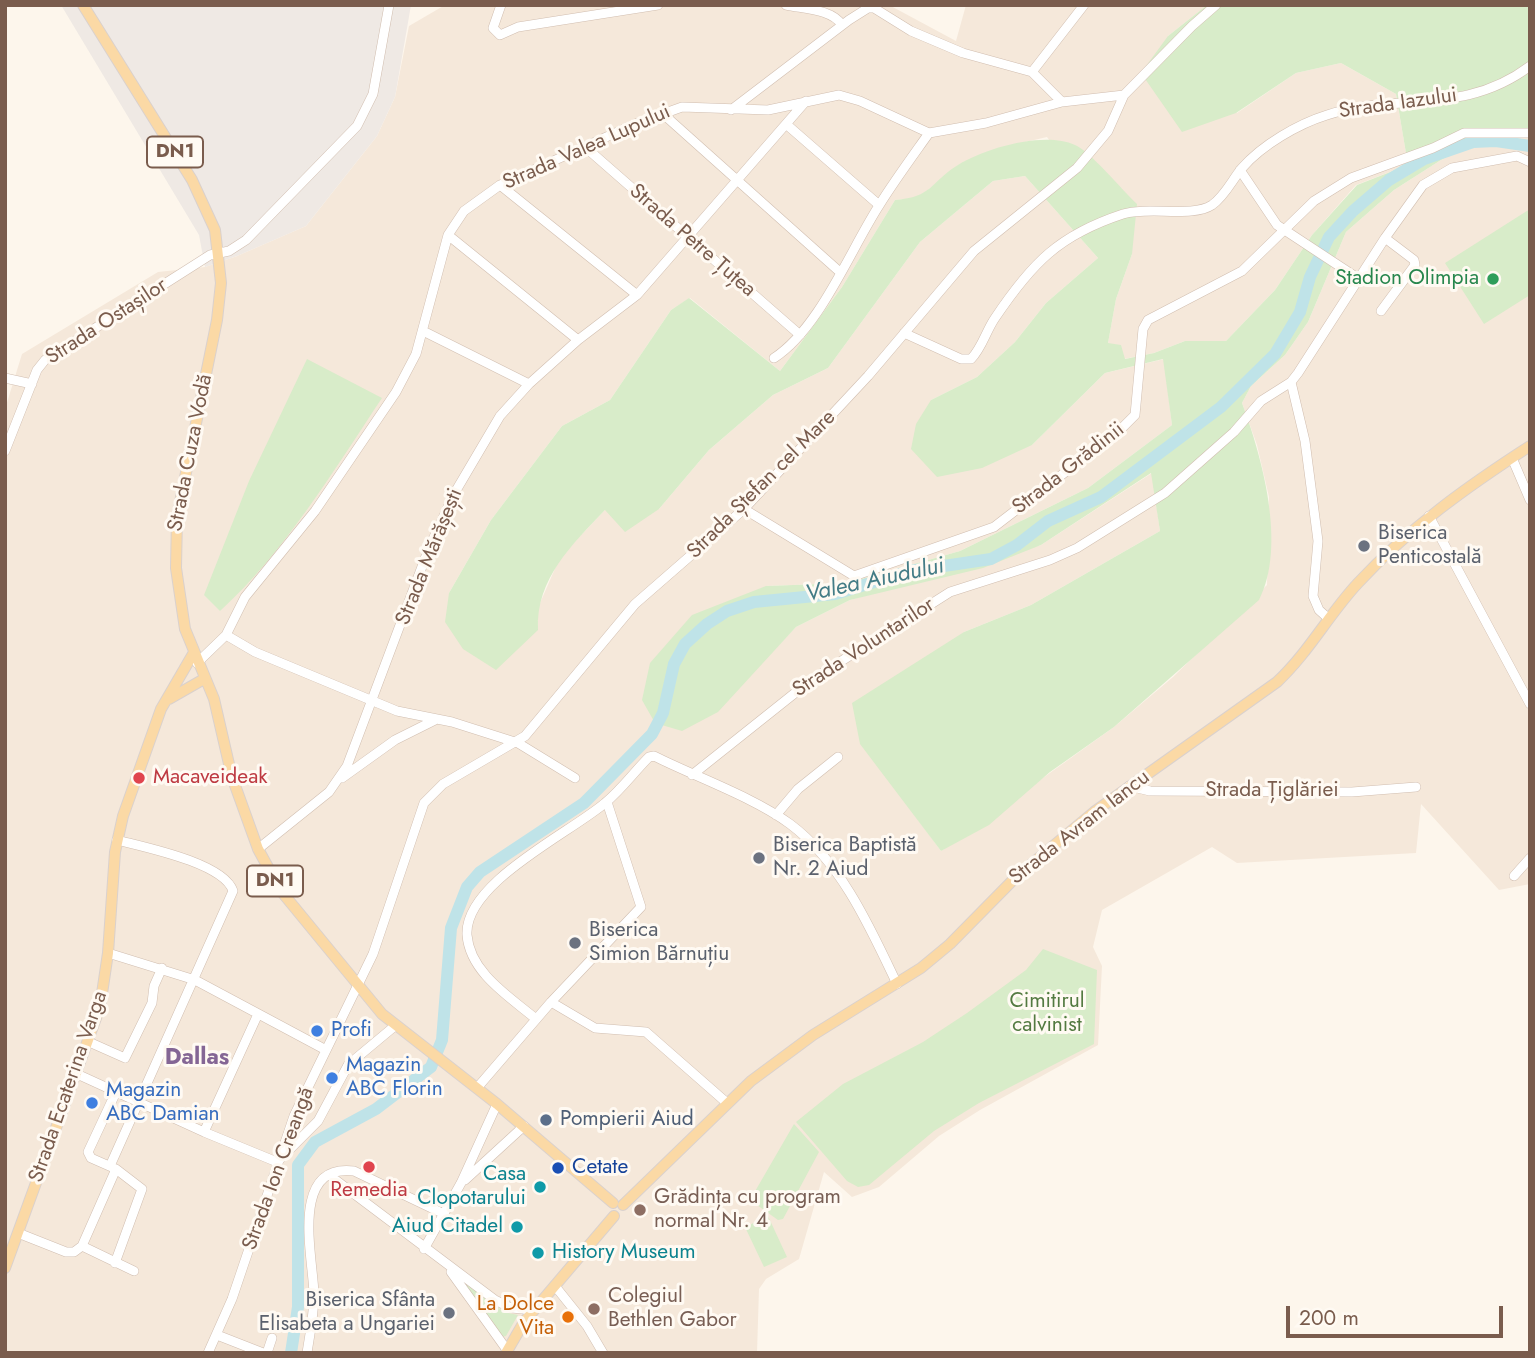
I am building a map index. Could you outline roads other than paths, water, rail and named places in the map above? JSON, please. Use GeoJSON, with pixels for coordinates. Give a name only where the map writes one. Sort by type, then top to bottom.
{"type":"FeatureCollection","features":[{"type":"Feature","properties":{"kind":"main road","name":"Strada Cuza Vodă"},"geometry":{"type":"LineString","coordinates":[[83,5],[192,180],[211,220],[218,253],[221,283],[217,320],[182,486],[174,545],[177,595],[195,659],[219,714],[232,777],[258,849],[289,902],[358,988],[396,1025],[477,1088]]}},
{"type":"Feature","properties":{"kind":"main road","name":"Strada Avram Iancu"},"geometry":{"type":"LineString","coordinates":[[618,1204],[727,1103],[813,1035],[897,984],[950,943],[1027,867],[1129,786],[1278,682],[1296,665],[1357,584],[1429,516],[1530,446]]}},
{"type":"Feature","properties":{"kind":"main road","name":"Strada Ecaterina Varga"},"geometry":{"type":"LineString","coordinates":[[5,1268],[89,1042],[103,994],[117,840],[152,732],[166,701],[195,659]]}},
{"type":"Feature","properties":{"kind":"main road"},"geometry":{"type":"LineString","coordinates":[[166,701],[205,679]]}},
{"type":"Feature","properties":{"kind":"main road","name":"DN1"},"geometry":{"type":"LineString","coordinates":[[477,1088],[618,1204]]}},
{"type":"Feature","properties":{"kind":"main road"},"geometry":{"type":"LineString","coordinates":[[507,1352],[534,1310],[614,1216],[610,1210],[618,1204]]}},
{"type":"Feature","properties":{"kind":"street","name":"Strada Ostașilor"},"geometry":{"type":"LineString","coordinates":[[5,451],[37,370],[55,352],[218,253],[229,251],[246,240],[357,126],[373,94],[389,5]]}},
{"type":"Feature","properties":{"kind":"street"},"geometry":{"type":"LineString","coordinates":[[501,5],[493,28],[500,35],[518,27],[658,5]]}},
{"type":"Feature","properties":{"kind":"street"},"geometry":{"type":"LineString","coordinates":[[786,5],[827,13],[837,17],[842,25]]}},
{"type":"Feature","properties":{"kind":"street"},"geometry":{"type":"LineString","coordinates":[[1032,72],[1084,5]]}},
{"type":"Feature","properties":{"kind":"street","name":"Strada Ștefan cel Mare"},"geometry":{"type":"LineString","coordinates":[[358,988],[383,929],[424,803],[443,784],[519,743],[635,604],[744,509],[826,422],[974,251],[1063,180],[1094,149],[1108,131],[1124,95],[1216,5]]}},
{"type":"Feature","properties":{"kind":"street"},"geometry":{"type":"LineString","coordinates":[[731,110],[868,8],[874,8],[911,31],[963,53],[1032,72],[1062,102]]}},
{"type":"Feature","properties":{"kind":"street","name":"Strada Iazului"},"geometry":{"type":"LineString","coordinates":[[904,333],[961,359],[971,359],[995,316],[1035,263],[1051,248],[1129,212],[1205,208],[1223,195],[1240,170],[1257,154],[1314,119],[1370,104],[1417,104],[1478,93],[1509,81],[1530,66]]}},
{"type":"Feature","properties":{"kind":"street"},"geometry":{"type":"LineString","coordinates":[[774,358],[800,335],[841,273],[879,205],[929,133],[986,123],[1062,102],[1124,95]]}},
{"type":"Feature","properties":{"kind":"street","name":"Strada Valea Lupului"},"geometry":{"type":"LineString","coordinates":[[195,659],[226,635],[245,597],[315,511],[362,444],[406,375],[423,331],[448,235],[464,211],[500,185],[584,146],[682,107],[768,110],[806,101],[846,96],[929,133]]}},
{"type":"Feature","properties":{"kind":"street","name":"Strada Mărășești"},"geometry":{"type":"LineString","coordinates":[[258,849],[304,813],[339,780],[374,701],[429,548],[454,494],[500,416],[529,384],[578,340],[637,295],[806,101]]}},
{"type":"Feature","properties":{"kind":"street"},"geometry":{"type":"LineString","coordinates":[[662,113],[841,273]]}},
{"type":"Feature","properties":{"kind":"street"},"geometry":{"type":"LineString","coordinates":[[786,124],[879,205]]}},
{"type":"Feature","properties":{"kind":"street","name":"Strada Grădinii"},"geometry":{"type":"LineString","coordinates":[[744,509],[854,576],[994,527],[1120,430],[1135,415],[1144,324],[1242,271],[1328,191],[1373,168],[1436,147],[1464,133],[1530,133]]}},
{"type":"Feature","properties":{"kind":"street","name":"Strada Petre Țuțea"},"geometry":{"type":"LineString","coordinates":[[584,146],[800,335]]}},
{"type":"Feature","properties":{"kind":"street","name":"Strada Voluntarilor"},"geometry":{"type":"LineString","coordinates":[[692,775],[810,681],[943,596],[962,586],[1050,560],[1077,548],[1165,493],[1224,442],[1261,401],[1291,382],[1415,194],[1441,172],[1510,157],[1523,157],[1530,162]]}},
{"type":"Feature","properties":{"kind":"street"},"geometry":{"type":"LineString","coordinates":[[1240,170],[1273,220],[1359,279]]}},
{"type":"Feature","properties":{"kind":"street"},"geometry":{"type":"LineString","coordinates":[[500,185],[637,295]]}},
{"type":"Feature","properties":{"kind":"street"},"geometry":{"type":"LineString","coordinates":[[448,235],[578,340]]}},
{"type":"Feature","properties":{"kind":"street"},"geometry":{"type":"LineString","coordinates":[[1381,311],[1415,265],[1414,260],[1385,238]]}},
{"type":"Feature","properties":{"kind":"street"},"geometry":{"type":"LineString","coordinates":[[423,331],[529,384]]}},
{"type":"Feature","properties":{"kind":"street"},"geometry":{"type":"LineString","coordinates":[[5,378],[32,384]]}},
{"type":"Feature","properties":{"kind":"street"},"geometry":{"type":"LineString","coordinates":[[1291,382],[1305,441],[1318,541],[1313,596],[1319,610],[1329,620]]}},
{"type":"Feature","properties":{"kind":"street"},"geometry":{"type":"LineString","coordinates":[[1512,458],[1530,499]]}},
{"type":"Feature","properties":{"kind":"street"},"geometry":{"type":"LineString","coordinates":[[1429,516],[1530,704]]}},
{"type":"Feature","properties":{"kind":"street"},"geometry":{"type":"LineString","coordinates":[[226,635],[256,652],[405,714],[519,743],[575,778]]}},
{"type":"Feature","properties":{"kind":"street"},"geometry":{"type":"LineString","coordinates":[[339,780],[396,740],[435,720]]}},
{"type":"Feature","properties":{"kind":"street"},"geometry":{"type":"LineString","coordinates":[[536,1019],[480,967],[469,945],[469,921],[474,908],[500,879],[607,802],[649,757],[654,756],[776,815],[814,844],[831,864],[897,984]]}},
{"type":"Feature","properties":{"kind":"street"},"geometry":{"type":"LineString","coordinates":[[776,815],[798,789],[838,757]]}},
{"type":"Feature","properties":{"kind":"street","name":"Strada Țiglăriei"},"geometry":{"type":"LineString","coordinates":[[1129,786],[1150,791],[1352,792],[1416,787]]}},
{"type":"Feature","properties":{"kind":"street"},"geometry":{"type":"LineString","coordinates":[[477,1088],[551,1002],[641,907],[607,802]]}},
{"type":"Feature","properties":{"kind":"street"},"geometry":{"type":"LineString","coordinates":[[18,1233],[66,1252],[74,1252],[82,1246],[139,1103],[231,900],[231,883],[184,858],[117,840]]}},
{"type":"Feature","properties":{"kind":"street"},"geometry":{"type":"LineString","coordinates":[[1514,876],[1530,858]]}},
{"type":"Feature","properties":{"kind":"street"},"geometry":{"type":"LineString","coordinates":[[108,953],[195,980],[326,1050]]}},
{"type":"Feature","properties":{"kind":"street"},"geometry":{"type":"LineString","coordinates":[[89,1042],[125,1058],[152,1003],[154,986],[162,968]]}},
{"type":"Feature","properties":{"kind":"street","name":"Strada Ion Creangă"},"geometry":{"type":"LineString","coordinates":[[208,1353],[217,1335],[294,1116],[358,988]]}},
{"type":"Feature","properties":{"kind":"street"},"geometry":{"type":"LineString","coordinates":[[551,1002],[595,1028],[646,1032],[727,1103]]}},
{"type":"Feature","properties":{"kind":"street"},"geometry":{"type":"LineString","coordinates":[[204,1132],[258,1014]]}},
{"type":"Feature","properties":{"kind":"street"},"geometry":{"type":"LineString","coordinates":[[77,1074],[277,1162],[318,1121],[348,1065],[396,1025]]}},
{"type":"Feature","properties":{"kind":"street"},"geometry":{"type":"LineString","coordinates":[[115,1263],[142,1189],[113,1167],[91,1158],[88,1152],[116,1092]]}},
{"type":"Feature","properties":{"kind":"street"},"geometry":{"type":"LineString","coordinates":[[424,1249],[461,1183],[498,1104]]}},
{"type":"Feature","properties":{"kind":"street"},"geometry":{"type":"LineString","coordinates":[[461,1183],[524,1126]]}},
{"type":"Feature","properties":{"kind":"street"},"geometry":{"type":"LineString","coordinates":[[307,1353],[314,1297],[309,1203],[319,1183],[329,1175],[354,1171],[442,1213]]}},
{"type":"Feature","properties":{"kind":"street"},"geometry":{"type":"LineString","coordinates":[[329,1175],[448,1268],[502,1304],[534,1310]]}},
{"type":"Feature","properties":{"kind":"street"},"geometry":{"type":"LineString","coordinates":[[82,1246],[134,1271]]}},
{"type":"Feature","properties":{"kind":"street"},"geometry":{"type":"LineString","coordinates":[[448,1268],[507,1352]]}},
{"type":"Feature","properties":{"kind":"street"},"geometry":{"type":"LineString","coordinates":[[555,1286],[581,1317],[603,1353]]}},
{"type":"Feature","properties":{"kind":"street"},"geometry":{"type":"LineString","coordinates":[[217,1335],[265,1353],[272,1338]]}},
{"type":"Feature","properties":{"kind":"waterway","name":"Valea Aiudului"},"geometry":{"type":"LineString","coordinates":[[291,1353],[298,1307],[298,1165],[315,1142],[376,1109],[431,1067],[442,1040],[451,928],[467,887],[480,872],[584,803],[652,734],[663,713],[674,664],[685,644],[707,624],[727,611],[754,602],[835,594],[910,571],[991,559],[1017,545],[1048,521],[1101,497],[1221,407],[1275,354],[1300,312],[1310,277],[1329,237],[1353,211],[1389,180],[1424,159],[1473,142],[1496,141],[1530,146]]}},
{"type":"Feature","properties":{"kind":"place","name":"Stadion Olimpia"},"geometry":{"type":"Point","coordinates":[1493,279]}},
{"type":"Feature","properties":{"kind":"place","name":"Biserica Penticostală"},"geometry":{"type":"Point","coordinates":[1364,546]}},
{"type":"Feature","properties":{"kind":"place","name":"Macaveideak"},"geometry":{"type":"Point","coordinates":[139,778]}},
{"type":"Feature","properties":{"kind":"place","name":"Biserica Baptistă Nr. 2 Aiud"},"geometry":{"type":"Point","coordinates":[759,858]}},
{"type":"Feature","properties":{"kind":"place","name":"Biserica Simion Bărnuțiu"},"geometry":{"type":"Point","coordinates":[575,943]}},
{"type":"Feature","properties":{"kind":"place","name":"Profi"},"geometry":{"type":"Point","coordinates":[317,1031]}},
{"type":"Feature","properties":{"kind":"place","name":"Magazin ABC Florin"},"geometry":{"type":"Point","coordinates":[332,1078]}},
{"type":"Feature","properties":{"kind":"place","name":"Magazin ABC Damian"},"geometry":{"type":"Point","coordinates":[92,1103]}},
{"type":"Feature","properties":{"kind":"place","name":"Pompierii Aiud"},"geometry":{"type":"Point","coordinates":[546,1120]}},
{"type":"Feature","properties":{"kind":"place","name":"Remedia"},"geometry":{"type":"Point","coordinates":[369,1167]}},
{"type":"Feature","properties":{"kind":"place","name":"Cetate"},"geometry":{"type":"Point","coordinates":[558,1168]}},
{"type":"Feature","properties":{"kind":"place","name":"Casa Clopotarului"},"geometry":{"type":"Point","coordinates":[540,1187]}},
{"type":"Feature","properties":{"kind":"place","name":"Grădința cu program normal Nr. 4"},"geometry":{"type":"Point","coordinates":[640,1210]}},
{"type":"Feature","properties":{"kind":"place","name":"Aiud Citadel"},"geometry":{"type":"Point","coordinates":[517,1227]}},
{"type":"Feature","properties":{"kind":"place","name":"History Museum"},"geometry":{"type":"Point","coordinates":[538,1253]}},
{"type":"Feature","properties":{"kind":"place","name":"Colegiul Bethlen Gabor"},"geometry":{"type":"Point","coordinates":[594,1309]}},
{"type":"Feature","properties":{"kind":"place","name":"Biserica Sfânta Elisabeta a Ungariei"},"geometry":{"type":"Point","coordinates":[449,1313]}},
{"type":"Feature","properties":{"kind":"place","name":"La Dolce Vita"},"geometry":{"type":"Point","coordinates":[568,1317]}},
{"type":"Feature","properties":{"kind":"district","name":"Dallas"},"geometry":{"type":"Point","coordinates":[197,1058]}},
{"type":"Feature","properties":{"kind":"park label","name":"Cimitirul calvinist"},"geometry":{"type":"Point","coordinates":[1047,1014]}}]}
